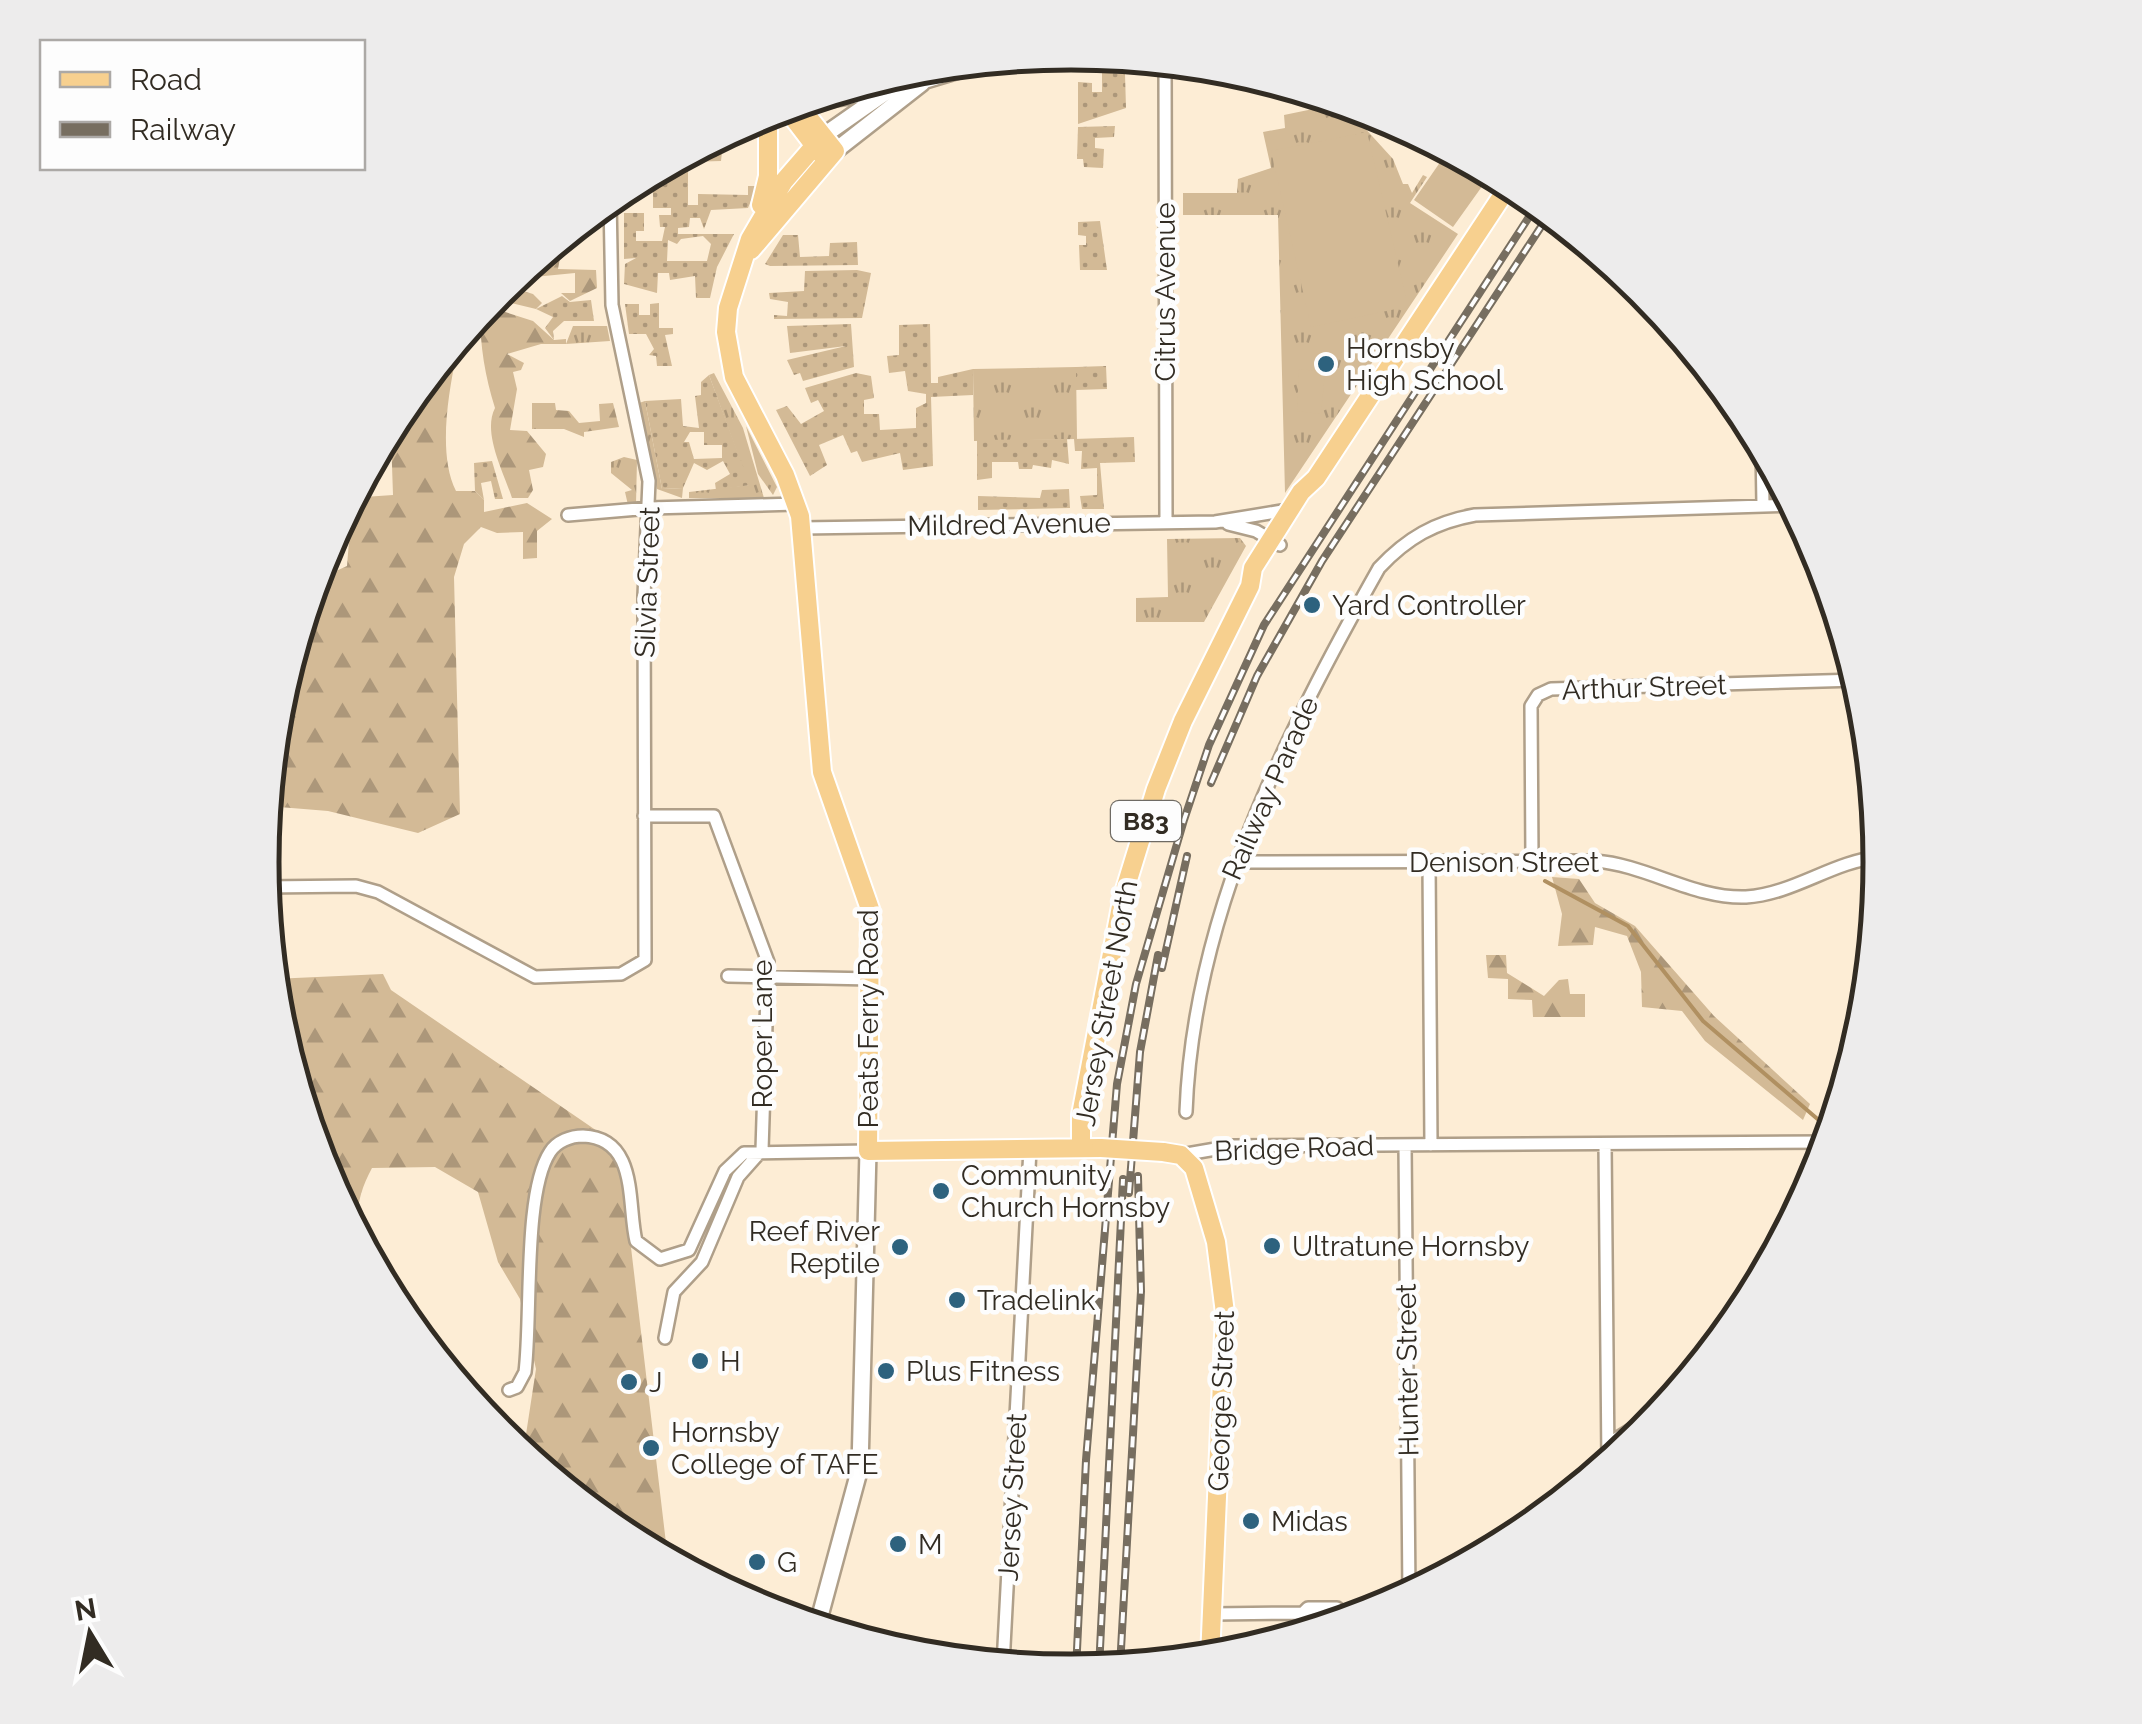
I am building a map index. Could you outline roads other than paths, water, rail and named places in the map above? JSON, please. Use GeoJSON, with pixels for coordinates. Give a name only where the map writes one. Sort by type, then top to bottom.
{"type":"FeatureCollection","features":[{"type":"Feature","properties":{"kind":"main road","name":"Peats Ferry Road"},"geometry":{"type":"LineString","coordinates":[[820,1613],[860,1459],[872,979],[868,898],[822,772],[802,528],[796,504],[728,357],[728,308],[748,246],[784,181],[909,87]]}},
{"type":"Feature","properties":{"kind":"main road","name":"Peats Ferry Road"},"geometry":{"type":"LineString","coordinates":[[825,148],[860,107],[890,91]]}},
{"type":"Feature","properties":{"kind":"main road"},"geometry":{"type":"LineString","coordinates":[[805,116],[825,148]]}},
{"type":"Feature","properties":{"kind":"main road"},"geometry":{"type":"LineString","coordinates":[[797,119],[825,148]]}},
{"type":"Feature","properties":{"kind":"main road"},"geometry":{"type":"LineString","coordinates":[[748,246],[768,176],[768,130]]}},
{"type":"Feature","properties":{"kind":"main road","name":"Jersey Street North"},"geometry":{"type":"LineString","coordinates":[[1081,1146],[1081,1115],[1096,1025],[1132,864],[1183,721],[1288,510],[1316,478],[1501,197]]}},
{"type":"Feature","properties":{"kind":"main road","name":"Jersey Street North"},"geometry":{"type":"LineString","coordinates":[[1275,542],[1310,497],[1316,478]]}},
{"type":"Feature","properties":{"kind":"main road","name":"Bridge Road"},"geometry":{"type":"LineString","coordinates":[[868,1151],[1081,1146],[1172,1153]]}},
{"type":"Feature","properties":{"kind":"main road","name":"George Street"},"geometry":{"type":"LineString","coordinates":[[1172,1153],[1194,1168],[1204,1196],[1222,1275],[1226,1313],[1211,1641]]}},
{"type":"Feature","properties":{"kind":"street","name":"Citrus Avenue"},"geometry":{"type":"LineString","coordinates":[[1166,76],[1166,522]]}},
{"type":"Feature","properties":{"kind":"street","name":"Silvia Street"},"geometry":{"type":"LineString","coordinates":[[280,887],[356,886],[378,892],[535,977],[621,974],[639,968],[646,960],[644,551],[650,508],[645,453],[612,305],[610,218]]}},
{"type":"Feature","properties":{"kind":"street"},"geometry":{"type":"LineString","coordinates":[[1762,476],[1762,506]]}},
{"type":"Feature","properties":{"kind":"street"},"geometry":{"type":"LineString","coordinates":[[568,516],[650,508],[796,504]]}},
{"type":"Feature","properties":{"kind":"street","name":"Railway Parade"},"geometry":{"type":"LineString","coordinates":[[1186,1112],[1190,1066],[1219,908],[1314,687],[1379,568],[1411,538],[1452,519],[1510,512],[1778,506]]}},
{"type":"Feature","properties":{"kind":"street","name":"Mildred Avenue"},"geometry":{"type":"LineString","coordinates":[[802,528],[1215,522],[1288,510]]}},
{"type":"Feature","properties":{"kind":"street","name":"Mildred Avenue"},"geometry":{"type":"LineString","coordinates":[[1215,522],[1245,527],[1275,542]]}},
{"type":"Feature","properties":{"kind":"street","name":"Arthur Street"},"geometry":{"type":"LineString","coordinates":[[1532,860],[1531,706],[1538,695],[1550,689],[1842,680]]}},
{"type":"Feature","properties":{"kind":"street","name":"Roper Lane"},"geometry":{"type":"LineString","coordinates":[[644,816],[714,816],[768,962],[762,1150]]}},
{"type":"Feature","properties":{"kind":"street","name":"Denison Street"},"geometry":{"type":"LineString","coordinates":[[1236,862],[1628,863],[1698,890],[1748,896],[1863,862]]}},
{"type":"Feature","properties":{"kind":"street"},"geometry":{"type":"LineString","coordinates":[[1429,862],[1431,1145]]}},
{"type":"Feature","properties":{"kind":"street"},"geometry":{"type":"LineString","coordinates":[[728,976],[872,979]]}},
{"type":"Feature","properties":{"kind":"street"},"geometry":{"type":"LineString","coordinates":[[509,1390],[517,1387],[526,1372],[532,1323],[534,1225],[545,1162],[554,1146],[579,1136],[591,1137],[621,1158],[632,1194],[636,1241],[660,1260],[689,1250],[731,1162],[744,1152],[762,1150]]}},
{"type":"Feature","properties":{"kind":"street","name":"Bridge Road"},"geometry":{"type":"LineString","coordinates":[[1172,1153],[1233,1146],[1812,1142]]}},
{"type":"Feature","properties":{"kind":"street"},"geometry":{"type":"LineString","coordinates":[[1605,1144],[1608,1443]]}},
{"type":"Feature","properties":{"kind":"street","name":"Hunter Street"},"geometry":{"type":"LineString","coordinates":[[1405,1145],[1409,1578]]}},
{"type":"Feature","properties":{"kind":"street","name":"Jersey Street"},"geometry":{"type":"LineString","coordinates":[[1004,1651],[1030,1149]]}},
{"type":"Feature","properties":{"kind":"street"},"geometry":{"type":"LineString","coordinates":[[665,1338],[674,1292],[702,1262],[738,1177],[762,1150]]}},
{"type":"Feature","properties":{"kind":"street","name":"Bridge Road"},"geometry":{"type":"LineString","coordinates":[[762,1150],[868,1151]]}},
{"type":"Feature","properties":{"kind":"street"},"geometry":{"type":"LineString","coordinates":[[1212,1614],[1303,1613],[1308,1608],[1337,1608]]}},
{"type":"Feature","properties":{"kind":"waterway"},"geometry":{"type":"LineString","coordinates":[[1545,881],[1628,926],[1703,1021],[1820,1121]]}},
{"type":"Feature","properties":{"kind":"railway"},"geometry":{"type":"LineString","coordinates":[[1077,1654],[1086,1460],[1117,1084],[1136,984],[1184,820],[1209,745],[1264,625],[1529,216]]}},
{"type":"Feature","properties":{"kind":"railway"},"geometry":{"type":"LineString","coordinates":[[1211,783],[1257,676],[1322,561],[1542,226]]}},
{"type":"Feature","properties":{"kind":"railway"},"geometry":{"type":"LineString","coordinates":[[1162,968],[1187,856]]}},
{"type":"Feature","properties":{"kind":"railway"},"geometry":{"type":"LineString","coordinates":[[1129,1193],[1140,1052],[1158,955]]}},
{"type":"Feature","properties":{"kind":"railway"},"geometry":{"type":"LineString","coordinates":[[1121,1652],[1141,1291],[1138,1176]]}},
{"type":"Feature","properties":{"kind":"railway"},"geometry":{"type":"LineString","coordinates":[[1100,1653],[1123,1179]]}},
{"type":"Feature","properties":{"kind":"place","name":"Hornsby High School"},"geometry":{"type":"Point","coordinates":[1326,364]}},
{"type":"Feature","properties":{"kind":"place","name":"Yard Controller"},"geometry":{"type":"Point","coordinates":[1312,605]}},
{"type":"Feature","properties":{"kind":"place","name":"Community Church Hornsby"},"geometry":{"type":"Point","coordinates":[941,1191]}},
{"type":"Feature","properties":{"kind":"place","name":"Ultratune Hornsby"},"geometry":{"type":"Point","coordinates":[1272,1246]}},
{"type":"Feature","properties":{"kind":"place","name":"Reef River Reptile"},"geometry":{"type":"Point","coordinates":[900,1247]}},
{"type":"Feature","properties":{"kind":"place","name":"Tradelink"},"geometry":{"type":"Point","coordinates":[957,1300]}},
{"type":"Feature","properties":{"kind":"place","name":"H"},"geometry":{"type":"Point","coordinates":[700,1361]}},
{"type":"Feature","properties":{"kind":"place","name":"Plus Fitness"},"geometry":{"type":"Point","coordinates":[886,1371]}},
{"type":"Feature","properties":{"kind":"place","name":"J"},"geometry":{"type":"Point","coordinates":[629,1382]}},
{"type":"Feature","properties":{"kind":"place","name":"Hornsby College of TAFE"},"geometry":{"type":"Point","coordinates":[651,1448]}},
{"type":"Feature","properties":{"kind":"place","name":"Midas"},"geometry":{"type":"Point","coordinates":[1251,1521]}},
{"type":"Feature","properties":{"kind":"place","name":"M"},"geometry":{"type":"Point","coordinates":[898,1544]}},
{"type":"Feature","properties":{"kind":"place","name":"G"},"geometry":{"type":"Point","coordinates":[757,1562]}}]}
